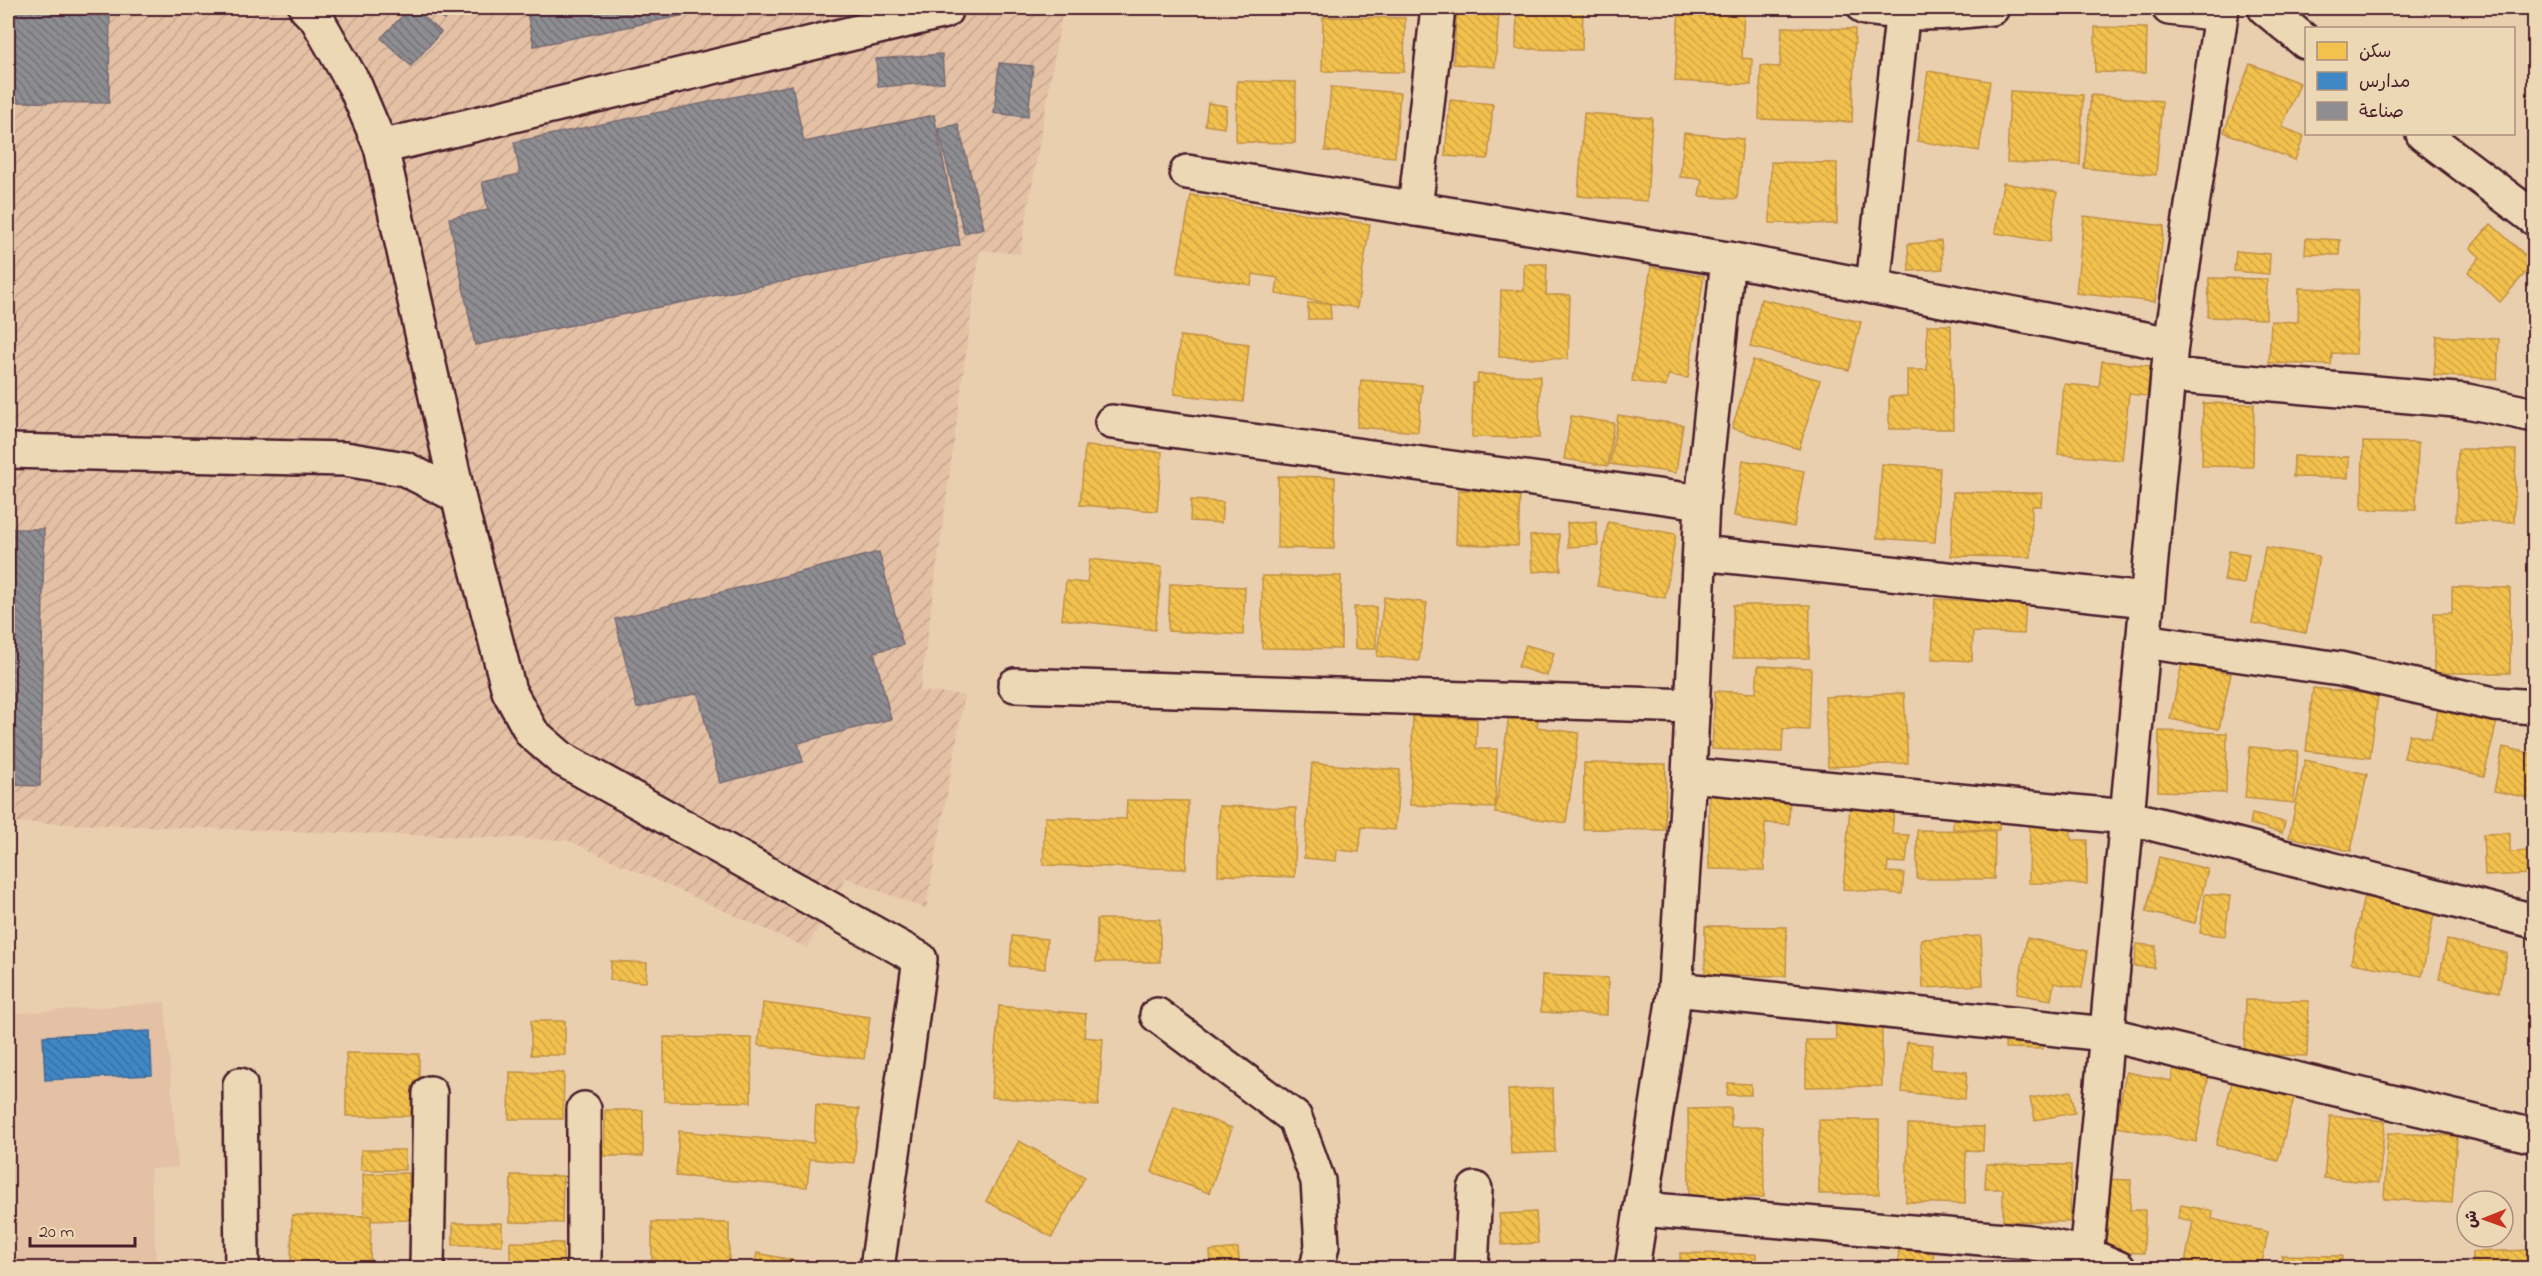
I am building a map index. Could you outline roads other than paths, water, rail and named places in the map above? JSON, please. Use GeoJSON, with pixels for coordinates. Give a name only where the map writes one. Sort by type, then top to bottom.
{"type":"FeatureCollection","features":[{"type":"Feature","properties":{"kind":"street"},"geometry":{"type":"LineString","coordinates":[[306,8],[317,19],[356,86],[381,147],[458,496],[509,691],[532,733],[562,759],[920,959],[877,1269]]}},
{"type":"Feature","properties":{"kind":"street"},"geometry":{"type":"LineString","coordinates":[[1415,209],[1438,8]]}},
{"type":"Feature","properties":{"kind":"street"},"geometry":{"type":"LineString","coordinates":[[1865,8],[1951,13],[1992,8]]}},
{"type":"Feature","properties":{"kind":"street"},"geometry":{"type":"LineString","coordinates":[[2085,1262],[2169,360],[2221,11],[2169,8]]}},
{"type":"Feature","properties":{"kind":"street"},"geometry":{"type":"LineString","coordinates":[[2265,8],[2305,40]]}},
{"type":"Feature","properties":{"kind":"street"},"geometry":{"type":"LineString","coordinates":[[381,147],[945,11]]}},
{"type":"Feature","properties":{"kind":"street"},"geometry":{"type":"LineString","coordinates":[[1873,287],[1903,11]]}},
{"type":"Feature","properties":{"kind":"street"},"geometry":{"type":"LineString","coordinates":[[2424,135],[2535,218]]}},
{"type":"Feature","properties":{"kind":"street"},"geometry":{"type":"LineString","coordinates":[[1187,172],[1728,259],[1873,287],[2169,360],[2467,400],[2535,415]]}},
{"type":"Feature","properties":{"kind":"street"},"geometry":{"type":"LineString","coordinates":[[1632,1269],[1676,988],[1693,706],[1702,502],[1728,259]]}},
{"type":"Feature","properties":{"kind":"street"},"geometry":{"type":"LineString","coordinates":[[1112,422],[1702,502]]}},
{"type":"Feature","properties":{"kind":"street"},"geometry":{"type":"LineString","coordinates":[[8,451],[345,459],[405,469],[458,496]]}},
{"type":"Feature","properties":{"kind":"street"},"geometry":{"type":"LineString","coordinates":[[1700,553],[2147,600]]}},
{"type":"Feature","properties":{"kind":"street"},"geometry":{"type":"LineString","coordinates":[[2143,641],[2340,669],[2494,704],[2535,707]]}},
{"type":"Feature","properties":{"kind":"street"},"geometry":{"type":"LineString","coordinates":[[1015,685],[1693,706]]}},
{"type":"Feature","properties":{"kind":"street"},"geometry":{"type":"LineString","coordinates":[[1689,775],[2127,817],[2535,921]]}},
{"type":"Feature","properties":{"kind":"street"},"geometry":{"type":"LineString","coordinates":[[1676,988],[2106,1034],[2535,1136]]}},
{"type":"Feature","properties":{"kind":"street"},"geometry":{"type":"LineString","coordinates":[[1156,1015],[1295,1118],[1318,1181],[1322,1246],[1317,1269]]}},
{"type":"Feature","properties":{"kind":"street"},"geometry":{"type":"LineString","coordinates":[[240,1085],[242,1269]]}},
{"type":"Feature","properties":{"kind":"street"},"geometry":{"type":"LineString","coordinates":[[427,1269],[430,1093]]}},
{"type":"Feature","properties":{"kind":"street"},"geometry":{"type":"LineString","coordinates":[[584,1109],[584,1269]]}},
{"type":"Feature","properties":{"kind":"street"},"geometry":{"type":"LineString","coordinates":[[1471,1269],[1475,1189]]}},
{"type":"Feature","properties":{"kind":"street"},"geometry":{"type":"LineString","coordinates":[[1641,1209],[2029,1242],[2085,1262],[2118,1269]]}}]}
